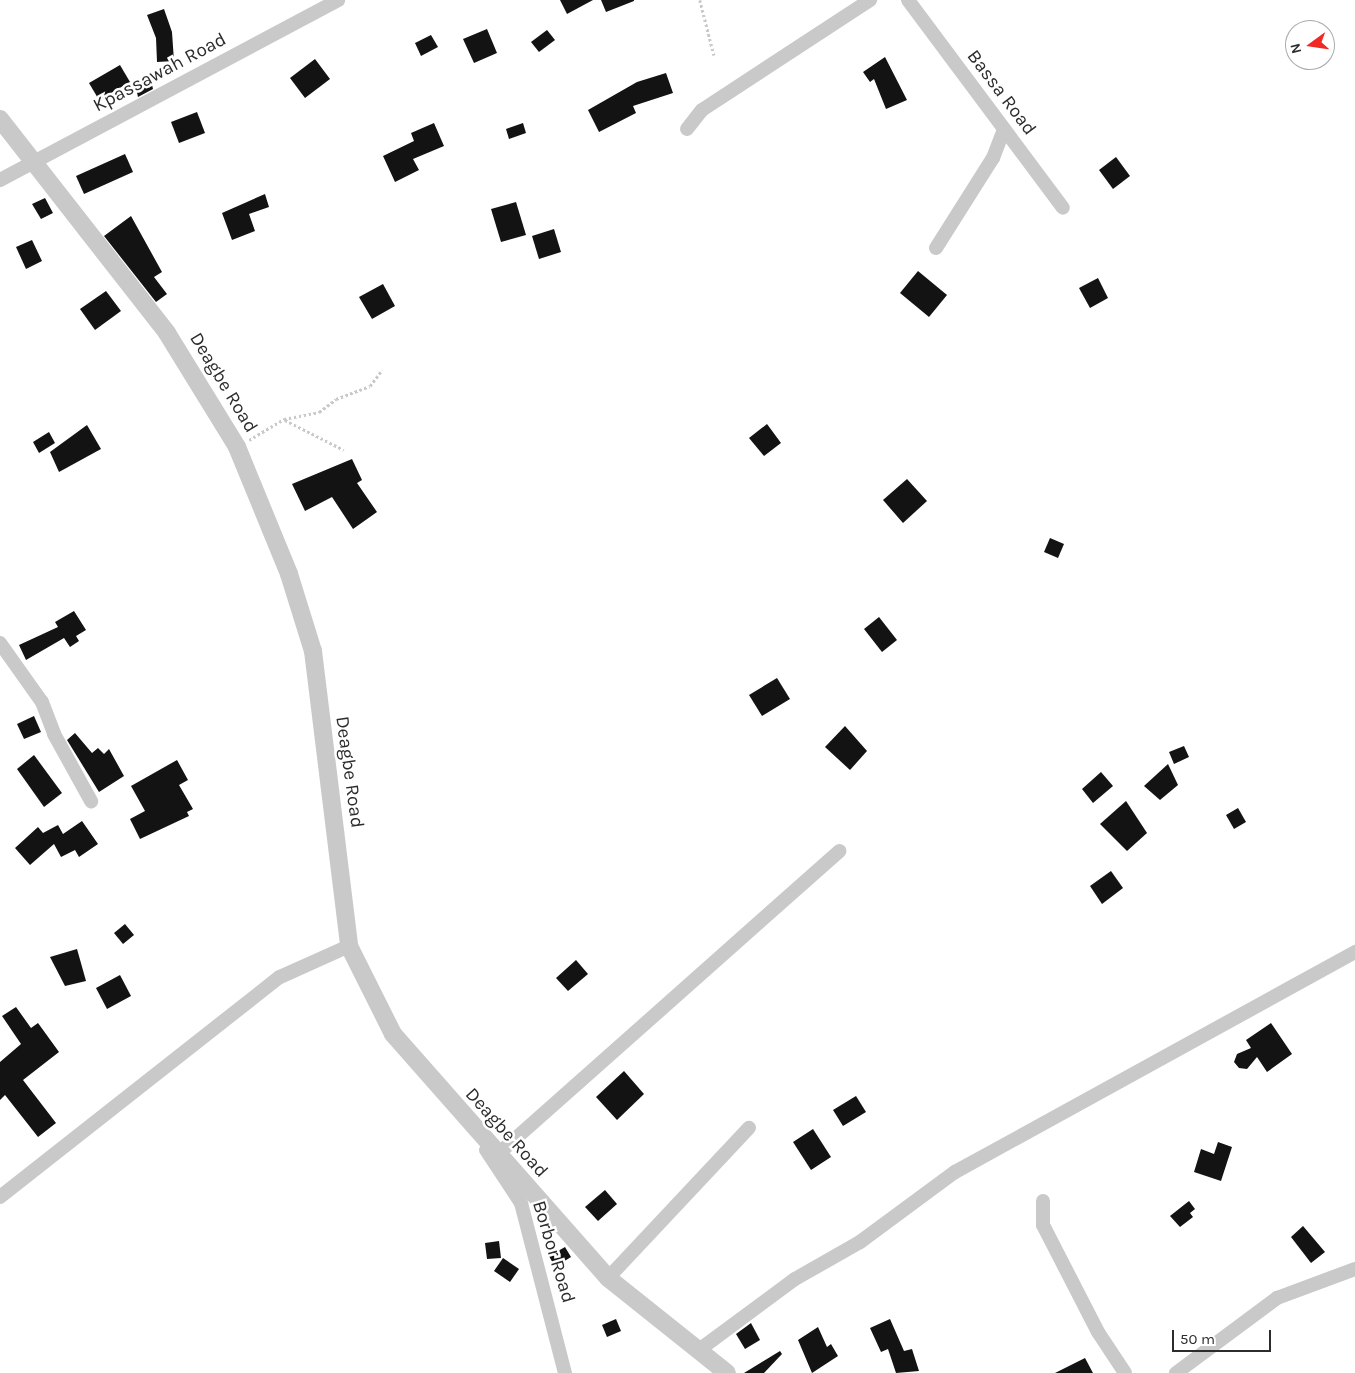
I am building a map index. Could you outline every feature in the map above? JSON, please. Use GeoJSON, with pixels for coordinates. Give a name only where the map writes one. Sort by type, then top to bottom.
{"type":"FeatureCollection","features":[{"type":"Feature","properties":{"kind":"street","name":"Kpassawah Road"},"geometry":{"type":"LineString","coordinates":[[0,180],[338,0]]}},
{"type":"Feature","properties":{"kind":"street"},"geometry":{"type":"LineString","coordinates":[[687,129],[702,110],[870,0]]}},
{"type":"Feature","properties":{"kind":"street","name":"Bassa Road"},"geometry":{"type":"LineString","coordinates":[[908,0],[1063,208]]}},
{"type":"Feature","properties":{"kind":"street","name":"Deagbe Road"},"geometry":{"type":"LineString","coordinates":[[0,119],[31,164],[167,333],[238,447],[289,574],[313,651],[349,946],[393,1034],[469,1124],[608,1278],[727,1373]]}},
{"type":"Feature","properties":{"kind":"street"},"geometry":{"type":"LineString","coordinates":[[936,248],[993,158],[1004,129]]}},
{"type":"Feature","properties":{"kind":"street"},"geometry":{"type":"LineString","coordinates":[[0,643],[42,702],[54,734],[91,801]]}},
{"type":"Feature","properties":{"kind":"street"},"geometry":{"type":"LineString","coordinates":[[497,1155],[839,851]]}},
{"type":"Feature","properties":{"kind":"street"},"geometry":{"type":"LineString","coordinates":[[0,1197],[280,977],[349,946]]}},
{"type":"Feature","properties":{"kind":"street"},"geometry":{"type":"LineString","coordinates":[[699,1350],[795,1279],[860,1242],[955,1172],[1355,952]]}},
{"type":"Feature","properties":{"kind":"street","name":"Borbor Road"},"geometry":{"type":"LineString","coordinates":[[469,1124],[521,1203],[565,1373]]}},
{"type":"Feature","properties":{"kind":"street"},"geometry":{"type":"LineString","coordinates":[[608,1278],[749,1128]]}},
{"type":"Feature","properties":{"kind":"street"},"geometry":{"type":"LineString","coordinates":[[1042,1201],[1043,1225],[1098,1332],[1125,1373]]}},
{"type":"Feature","properties":{"kind":"street"},"geometry":{"type":"LineString","coordinates":[[1176,1373],[1277,1298],[1355,1269]]}},
{"type":"Feature","properties":{"kind":"path"},"geometry":{"type":"LineString","coordinates":[[700,0],[714,55]]}},
{"type":"Feature","properties":{"kind":"path"},"geometry":{"type":"LineString","coordinates":[[238,447],[284,419],[319,412],[336,398],[370,386],[382,370]]}},
{"type":"Feature","properties":{"kind":"path"},"geometry":{"type":"LineString","coordinates":[[284,419],[344,450]]}},
{"type":"Feature","properties":{"kind":"building"},"geometry":{"type":"Polygon","coordinates":[[[560,0],[593,0],[567,14],[560,0]]]}},
{"type":"Feature","properties":{"kind":"building"},"geometry":{"type":"Polygon","coordinates":[[[601,0],[634,0],[634,1],[606,12],[601,0]]]}},
{"type":"Feature","properties":{"kind":"building"},"geometry":{"type":"Polygon","coordinates":[[[164,9],[172,32],[174,61],[157,62],[156,38],[147,15],[164,9]]]}},
{"type":"Feature","properties":{"kind":"building"},"geometry":{"type":"Polygon","coordinates":[[[487,29],[497,53],[474,63],[463,39],[487,29]]]}},
{"type":"Feature","properties":{"kind":"building"},"geometry":{"type":"Polygon","coordinates":[[[547,30],[555,40],[539,52],[531,42],[547,30]]]}},
{"type":"Feature","properties":{"kind":"building"},"geometry":{"type":"Polygon","coordinates":[[[431,35],[438,47],[421,56],[415,43],[431,35]]]}},
{"type":"Feature","properties":{"kind":"building"},"geometry":{"type":"Polygon","coordinates":[[[885,57],[907,100],[886,109],[874,79],[870,82],[863,72],[885,57]]]}},
{"type":"Feature","properties":{"kind":"building"},"geometry":{"type":"Polygon","coordinates":[[[315,59],[330,79],[305,98],[290,78],[315,59]]]}},
{"type":"Feature","properties":{"kind":"building"},"geometry":{"type":"Polygon","coordinates":[[[120,65],[130,82],[99,100],[89,83],[120,65]]]}},
{"type":"Feature","properties":{"kind":"building"},"geometry":{"type":"Polygon","coordinates":[[[666,73],[673,93],[633,106],[636,113],[599,132],[588,110],[637,82],[666,73]]]}},
{"type":"Feature","properties":{"kind":"building"},"geometry":{"type":"Polygon","coordinates":[[[151,80],[153,89],[138,97],[135,84],[151,80]]]}},
{"type":"Feature","properties":{"kind":"building"},"geometry":{"type":"Polygon","coordinates":[[[197,112],[205,133],[179,143],[171,122],[197,112]]]}},
{"type":"Feature","properties":{"kind":"building"},"geometry":{"type":"Polygon","coordinates":[[[434,123],[444,146],[413,159],[419,170],[395,182],[383,156],[414,141],[411,133],[434,123]]]}},
{"type":"Feature","properties":{"kind":"building"},"geometry":{"type":"Polygon","coordinates":[[[523,123],[526,133],[509,139],[506,129],[523,123]]]}},
{"type":"Feature","properties":{"kind":"building"},"geometry":{"type":"Polygon","coordinates":[[[125,154],[133,172],[84,194],[76,176],[125,154]]]}},
{"type":"Feature","properties":{"kind":"building"},"geometry":{"type":"Polygon","coordinates":[[[1116,157],[1130,176],[1113,189],[1099,170],[1116,157]]]}},
{"type":"Feature","properties":{"kind":"building"},"geometry":{"type":"Polygon","coordinates":[[[265,194],[269,207],[249,214],[255,231],[232,240],[222,213],[265,194]]]}},
{"type":"Feature","properties":{"kind":"building"},"geometry":{"type":"Polygon","coordinates":[[[45,198],[53,213],[41,219],[32,204],[45,198]]]}},
{"type":"Feature","properties":{"kind":"building"},"geometry":{"type":"Polygon","coordinates":[[[516,202],[526,235],[501,242],[491,209],[516,202]]]}},
{"type":"Feature","properties":{"kind":"building"},"geometry":{"type":"Polygon","coordinates":[[[131,216],[162,272],[154,277],[167,294],[156,302],[104,236],[131,216]]]}},
{"type":"Feature","properties":{"kind":"building"},"geometry":{"type":"Polygon","coordinates":[[[554,229],[561,252],[539,259],[532,236],[554,229]]]}},
{"type":"Feature","properties":{"kind":"building"},"geometry":{"type":"Polygon","coordinates":[[[32,240],[42,261],[26,269],[16,247],[32,240]]]}},
{"type":"Feature","properties":{"kind":"building"},"geometry":{"type":"Polygon","coordinates":[[[918,271],[947,295],[929,317],[900,293],[918,271]]]}},
{"type":"Feature","properties":{"kind":"building"},"geometry":{"type":"Polygon","coordinates":[[[1098,278],[1108,298],[1090,308],[1079,288],[1098,278]]]}},
{"type":"Feature","properties":{"kind":"building"},"geometry":{"type":"Polygon","coordinates":[[[383,284],[395,306],[372,319],[359,297],[383,284]]]}},
{"type":"Feature","properties":{"kind":"building"},"geometry":{"type":"Polygon","coordinates":[[[106,291],[121,311],[95,330],[80,309],[106,291]]]}},
{"type":"Feature","properties":{"kind":"building"},"geometry":{"type":"Polygon","coordinates":[[[767,424],[781,443],[764,456],[749,438],[767,424]]]}},
{"type":"Feature","properties":{"kind":"building"},"geometry":{"type":"Polygon","coordinates":[[[87,425],[101,449],[59,472],[50,452],[87,425]]]}},
{"type":"Feature","properties":{"kind":"building"},"geometry":{"type":"Polygon","coordinates":[[[49,432],[55,443],[39,453],[33,442],[49,432]]]}},
{"type":"Feature","properties":{"kind":"building"},"geometry":{"type":"Polygon","coordinates":[[[352,459],[362,480],[357,483],[377,512],[353,529],[332,497],[305,511],[292,484],[352,459]]]}},
{"type":"Feature","properties":{"kind":"building"},"geometry":{"type":"Polygon","coordinates":[[[907,479],[927,501],[903,523],[883,500],[907,479]]]}},
{"type":"Feature","properties":{"kind":"building"},"geometry":{"type":"Polygon","coordinates":[[[1050,538],[1064,544],[1058,558],[1044,552],[1050,538]]]}},
{"type":"Feature","properties":{"kind":"building"},"geometry":{"type":"Polygon","coordinates":[[[74,611],[86,630],[76,636],[79,641],[70,647],[64,638],[26,660],[19,645],[58,627],[55,622],[74,611]]]}},
{"type":"Feature","properties":{"kind":"building"},"geometry":{"type":"Polygon","coordinates":[[[879,617],[897,640],[882,652],[864,629],[879,617]]]}},
{"type":"Feature","properties":{"kind":"building"},"geometry":{"type":"Polygon","coordinates":[[[777,678],[790,699],[762,716],[749,695],[777,678]]]}},
{"type":"Feature","properties":{"kind":"building"},"geometry":{"type":"Polygon","coordinates":[[[34,716],[41,732],[24,739],[17,724],[34,716]]]}},
{"type":"Feature","properties":{"kind":"building"},"geometry":{"type":"Polygon","coordinates":[[[845,726],[867,751],[850,770],[825,747],[845,726]]]}},
{"type":"Feature","properties":{"kind":"building"},"geometry":{"type":"Polygon","coordinates":[[[75,733],[92,753],[98,748],[104,754],[109,749],[124,776],[99,792],[67,740],[75,733]]]}},
{"type":"Feature","properties":{"kind":"building"},"geometry":{"type":"Polygon","coordinates":[[[1184,746],[1189,757],[1174,764],[1169,752],[1184,746]]]}},
{"type":"Feature","properties":{"kind":"building"},"geometry":{"type":"Polygon","coordinates":[[[34,755],[62,793],[44,807],[17,769],[34,755]]]}},
{"type":"Feature","properties":{"kind":"building"},"geometry":{"type":"Polygon","coordinates":[[[177,760],[188,780],[179,785],[193,809],[187,812],[189,816],[140,839],[130,819],[145,811],[131,786],[177,760]]]}},
{"type":"Feature","properties":{"kind":"building"},"geometry":{"type":"Polygon","coordinates":[[[1168,764],[1178,785],[1160,800],[1144,786],[1168,764]]]}},
{"type":"Feature","properties":{"kind":"building"},"geometry":{"type":"Polygon","coordinates":[[[1101,772],[1113,786],[1093,803],[1082,789],[1101,772]]]}},
{"type":"Feature","properties":{"kind":"building"},"geometry":{"type":"Polygon","coordinates":[[[1126,801],[1147,833],[1127,851],[1100,824],[1126,801]]]}},
{"type":"Feature","properties":{"kind":"building"},"geometry":{"type":"Polygon","coordinates":[[[1238,808],[1246,822],[1234,829],[1226,815],[1238,808]]]}},
{"type":"Feature","properties":{"kind":"building"},"geometry":{"type":"Polygon","coordinates":[[[82,821],[98,844],[79,857],[75,850],[61,857],[54,844],[30,865],[15,848],[38,827],[43,833],[58,825],[63,834],[82,821]]]}},
{"type":"Feature","properties":{"kind":"building"},"geometry":{"type":"Polygon","coordinates":[[[1111,871],[1123,888],[1102,904],[1090,886],[1111,871]]]}},
{"type":"Feature","properties":{"kind":"building"},"geometry":{"type":"Polygon","coordinates":[[[125,924],[134,935],[123,944],[114,933],[125,924]]]}},
{"type":"Feature","properties":{"kind":"building"},"geometry":{"type":"Polygon","coordinates":[[[77,949],[86,981],[65,986],[50,957],[77,949]]]}},
{"type":"Feature","properties":{"kind":"building"},"geometry":{"type":"Polygon","coordinates":[[[576,960],[588,974],[568,991],[556,978],[576,960]]]}},
{"type":"Feature","properties":{"kind":"building"},"geometry":{"type":"Polygon","coordinates":[[[120,975],[131,996],[107,1009],[96,988],[120,975]]]}},
{"type":"Feature","properties":{"kind":"building"},"geometry":{"type":"Polygon","coordinates":[[[16,1007],[31,1028],[38,1023],[59,1052],[23,1080],[56,1123],[38,1137],[5,1095],[0,1100],[0,1062],[21,1044],[2,1016],[16,1007]]]}},
{"type":"Feature","properties":{"kind":"building"},"geometry":{"type":"Polygon","coordinates":[[[1271,1023],[1292,1054],[1267,1072],[1257,1057],[1247,1069],[1239,1068],[1234,1062],[1237,1054],[1251,1048],[1246,1040],[1271,1023]]]}},
{"type":"Feature","properties":{"kind":"building"},"geometry":{"type":"Polygon","coordinates":[[[624,1071],[644,1094],[617,1120],[596,1097],[624,1071]]]}},
{"type":"Feature","properties":{"kind":"building"},"geometry":{"type":"Polygon","coordinates":[[[856,1096],[866,1112],[843,1126],[833,1110],[856,1096]]]}},
{"type":"Feature","properties":{"kind":"building"},"geometry":{"type":"Polygon","coordinates":[[[813,1129],[831,1157],[811,1170],[793,1142],[813,1129]]]}},
{"type":"Feature","properties":{"kind":"building"},"geometry":{"type":"Polygon","coordinates":[[[1218,1142],[1232,1147],[1221,1181],[1194,1172],[1201,1149],[1214,1154],[1218,1142]]]}},
{"type":"Feature","properties":{"kind":"building"},"geometry":{"type":"Polygon","coordinates":[[[605,1190],[617,1204],[598,1221],[585,1207],[605,1190]]]}},
{"type":"Feature","properties":{"kind":"building"},"geometry":{"type":"Polygon","coordinates":[[[1189,1201],[1195,1209],[1190,1213],[1193,1217],[1180,1227],[1170,1216],[1189,1201]]]}},
{"type":"Feature","properties":{"kind":"building"},"geometry":{"type":"Polygon","coordinates":[[[1303,1226],[1325,1252],[1311,1263],[1291,1237],[1303,1226]]]}},
{"type":"Feature","properties":{"kind":"building"},"geometry":{"type":"Polygon","coordinates":[[[499,1241],[501,1258],[487,1259],[485,1243],[499,1241]]]}},
{"type":"Feature","properties":{"kind":"building"},"geometry":{"type":"Polygon","coordinates":[[[565,1247],[571,1257],[555,1267],[549,1256],[565,1247]]]}},
{"type":"Feature","properties":{"kind":"building"},"geometry":{"type":"Polygon","coordinates":[[[503,1258],[519,1269],[510,1282],[494,1271],[503,1258]]]}},
{"type":"Feature","properties":{"kind":"building"},"geometry":{"type":"Polygon","coordinates":[[[616,1319],[621,1331],[607,1337],[602,1325],[616,1319]]]}},
{"type":"Feature","properties":{"kind":"building"},"geometry":{"type":"Polygon","coordinates":[[[890,1319],[904,1351],[912,1349],[919,1371],[896,1373],[888,1349],[881,1352],[870,1328],[890,1319]]]}},
{"type":"Feature","properties":{"kind":"building"},"geometry":{"type":"Polygon","coordinates":[[[751,1323],[760,1340],[745,1349],[736,1334],[751,1323]]]}},
{"type":"Feature","properties":{"kind":"building"},"geometry":{"type":"Polygon","coordinates":[[[818,1327],[827,1347],[831,1344],[838,1356],[812,1373],[798,1340],[818,1327]]]}},
{"type":"Feature","properties":{"kind":"building"},"geometry":{"type":"Polygon","coordinates":[[[780,1351],[782,1354],[764,1373],[744,1373],[780,1351]]]}},
{"type":"Feature","properties":{"kind":"building"},"geometry":{"type":"Polygon","coordinates":[[[1085,1358],[1093,1373],[1055,1373],[1085,1358]]]}}]}
